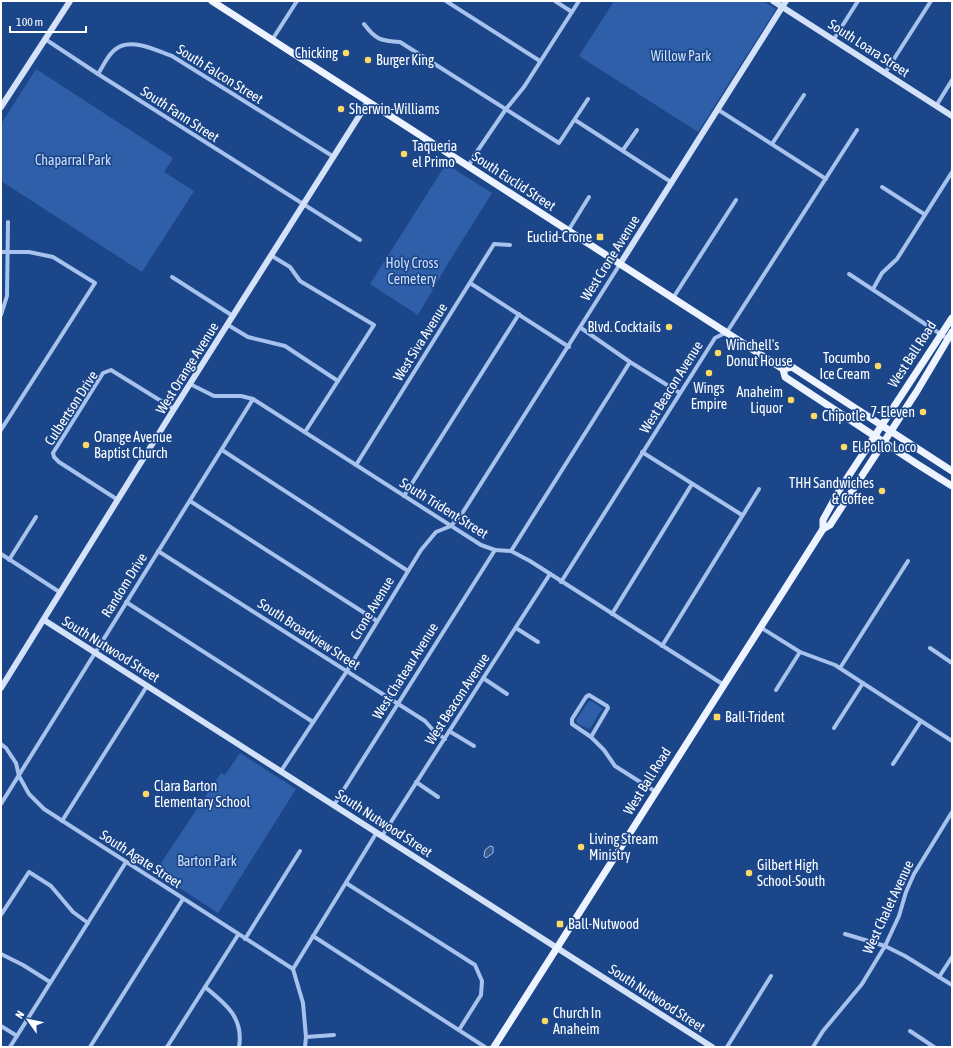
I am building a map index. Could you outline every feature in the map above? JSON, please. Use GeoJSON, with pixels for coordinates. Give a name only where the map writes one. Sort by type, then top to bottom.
{"type":"FeatureCollection","features":[{"type":"Feature","properties":{"kind":"main road","name":"South Euclid Street"},"geometry":{"type":"LineString","coordinates":[[212,1],[468,167],[727,332],[783,369],[785,377],[952,486]]}},
{"type":"Feature","properties":{"kind":"main road","name":"West Ball Road"},"geometry":{"type":"LineString","coordinates":[[823,529],[823,520],[844,483],[952,318]]}},
{"type":"Feature","properties":{"kind":"main road","name":"West Ball Road"},"geometry":{"type":"LineString","coordinates":[[494,1047],[823,529],[830,525],[884,443],[923,382],[950,335]]}},
{"type":"Feature","properties":{"kind":"main road","name":"South Euclid Street"},"geometry":{"type":"LineString","coordinates":[[783,369],[792,367],[952,471]]}},
{"type":"Feature","properties":{"kind":"street"},"geometry":{"type":"LineString","coordinates":[[1,107],[70,1]]}},
{"type":"Feature","properties":{"kind":"street"},"geometry":{"type":"LineString","coordinates":[[272,40],[297,1]]}},
{"type":"Feature","properties":{"kind":"street"},"geometry":{"type":"LineString","coordinates":[[446,1],[540,61]]}},
{"type":"Feature","properties":{"kind":"street"},"geometry":{"type":"LineString","coordinates":[[555,1],[572,12]]}},
{"type":"Feature","properties":{"kind":"street"},"geometry":{"type":"LineString","coordinates":[[468,167],[506,109],[524,87],[579,1]]}},
{"type":"Feature","properties":{"kind":"street","name":"South Loara Street"},"geometry":{"type":"LineString","coordinates":[[773,1],[784,4],[834,39],[952,116]]}},
{"type":"Feature","properties":{"kind":"street"},"geometry":{"type":"LineString","coordinates":[[834,39],[858,1]]}},
{"type":"Feature","properties":{"kind":"street"},"geometry":{"type":"LineString","coordinates":[[885,73],[931,1]]}},
{"type":"Feature","properties":{"kind":"street","name":"West Crone Avenue"},"geometry":{"type":"LineString","coordinates":[[451,526],[474,496],[784,4]]}},
{"type":"Feature","properties":{"kind":"street"},"geometry":{"type":"LineString","coordinates":[[364,24],[372,34],[385,41],[400,42],[559,143],[588,99]]}},
{"type":"Feature","properties":{"kind":"street","name":"South Fann Street"},"geometry":{"type":"LineString","coordinates":[[45,39],[304,206],[360,240]]}},
{"type":"Feature","properties":{"kind":"street","name":"South Falcon Street"},"geometry":{"type":"LineString","coordinates":[[98,74],[111,54],[120,47],[132,45],[146,47],[172,56],[334,157]]}},
{"type":"Feature","properties":{"kind":"street"},"geometry":{"type":"LineString","coordinates":[[936,106],[952,80]]}},
{"type":"Feature","properties":{"kind":"street"},"geometry":{"type":"LineString","coordinates":[[772,144],[804,95]]}},
{"type":"Feature","properties":{"kind":"street","name":"West Orange Avenue"},"geometry":{"type":"LineString","coordinates":[[1,688],[174,409],[304,206],[368,102]]}},
{"type":"Feature","properties":{"kind":"street"},"geometry":{"type":"LineString","coordinates":[[717,109],[826,179]]}},
{"type":"Feature","properties":{"kind":"street"},"geometry":{"type":"LineString","coordinates":[[575,120],[671,182]]}},
{"type":"Feature","properties":{"kind":"street"},"geometry":{"type":"LineString","coordinates":[[623,150],[637,130]]}},
{"type":"Feature","properties":{"kind":"street","name":"West Beacon Avenue"},"geometry":{"type":"LineString","coordinates":[[561,582],[714,338],[727,332],[857,130]]}},
{"type":"Feature","properties":{"kind":"street"},"geometry":{"type":"LineString","coordinates":[[873,289],[882,273],[897,259],[924,214],[952,172]]}},
{"type":"Feature","properties":{"kind":"street"},"geometry":{"type":"LineString","coordinates":[[882,187],[924,214]]}},
{"type":"Feature","properties":{"kind":"street"},"geometry":{"type":"LineString","coordinates":[[568,231],[589,197]]}},
{"type":"Feature","properties":{"kind":"street"},"geometry":{"type":"LineString","coordinates":[[673,298],[736,200]]}},
{"type":"Feature","properties":{"kind":"street"},"geometry":{"type":"LineString","coordinates":[[1,315],[7,296],[8,222]]}},
{"type":"Feature","properties":{"kind":"street","name":"West Siva Avenue"},"geometry":{"type":"LineString","coordinates":[[356,465],[494,244],[510,245]]}},
{"type":"Feature","properties":{"kind":"street"},"geometry":{"type":"LineString","coordinates":[[1,252],[29,252],[53,257],[95,283],[1,430]]}},
{"type":"Feature","properties":{"kind":"street"},"geometry":{"type":"LineString","coordinates":[[272,256],[290,267],[300,281],[374,325],[305,432]]}},
{"type":"Feature","properties":{"kind":"street"},"geometry":{"type":"LineString","coordinates":[[849,274],[941,334],[950,335]]}},
{"type":"Feature","properties":{"kind":"street"},"geometry":{"type":"LineString","coordinates":[[172,278],[233,316]]}},
{"type":"Feature","properties":{"kind":"street"},"geometry":{"type":"LineString","coordinates":[[470,283],[569,347]]}},
{"type":"Feature","properties":{"kind":"street"},"geometry":{"type":"LineString","coordinates":[[404,496],[519,314]]}},
{"type":"Feature","properties":{"kind":"street"},"geometry":{"type":"LineString","coordinates":[[228,325],[248,337],[286,346],[338,381]]}},
{"type":"Feature","properties":{"kind":"street"},"geometry":{"type":"LineString","coordinates":[[581,328],[630,362],[680,393]]}},
{"type":"Feature","properties":{"kind":"street"},"geometry":{"type":"LineString","coordinates":[[511,551],[630,362]]}},
{"type":"Feature","properties":{"kind":"street","name":"Culbertson Drive"},"geometry":{"type":"LineString","coordinates":[[118,500],[59,462],[54,457],[53,453],[104,373],[111,370],[174,409]]}},
{"type":"Feature","properties":{"kind":"street","name":"South Trident Street"},"geometry":{"type":"LineString","coordinates":[[190,384],[214,396],[242,396],[253,399],[481,545],[495,550],[511,551],[550,574],[724,685]]}},
{"type":"Feature","properties":{"kind":"street","name":"Random Drive"},"geometry":{"type":"LineString","coordinates":[[1,804],[253,399]]}},
{"type":"Feature","properties":{"kind":"street"},"geometry":{"type":"LineString","coordinates":[[222,450],[408,571]]}},
{"type":"Feature","properties":{"kind":"street"},"geometry":{"type":"LineString","coordinates":[[642,452],[742,516]]}},
{"type":"Feature","properties":{"kind":"street"},"geometry":{"type":"LineString","coordinates":[[612,614],[692,484]]}},
{"type":"Feature","properties":{"kind":"street"},"geometry":{"type":"LineString","coordinates":[[662,646],[759,489]]}},
{"type":"Feature","properties":{"kind":"street"},"geometry":{"type":"LineString","coordinates":[[190,500],[377,621]]}},
{"type":"Feature","properties":{"kind":"street"},"geometry":{"type":"LineString","coordinates":[[10,560],[36,517]]}},
{"type":"Feature","properties":{"kind":"street","name":"Crone Avenue"},"geometry":{"type":"LineString","coordinates":[[282,771],[421,550],[436,532],[451,526]]}},
{"type":"Feature","properties":{"kind":"street","name":"West Chateau Avenue"},"geometry":{"type":"LineString","coordinates":[[334,805],[495,550]]}},
{"type":"Feature","properties":{"kind":"street","name":"South Broadview Street"},"geometry":{"type":"LineString","coordinates":[[158,551],[425,721],[433,730],[445,739]]}},
{"type":"Feature","properties":{"kind":"street"},"geometry":{"type":"LineString","coordinates":[[1,554],[60,593]]}},
{"type":"Feature","properties":{"kind":"street"},"geometry":{"type":"LineString","coordinates":[[840,668],[908,560]]}},
{"type":"Feature","properties":{"kind":"street","name":"West Beacon Avenue"},"geometry":{"type":"LineString","coordinates":[[293,969],[346,883],[445,739],[550,574]]}},
{"type":"Feature","properties":{"kind":"street"},"geometry":{"type":"LineString","coordinates":[[126,602],[313,722]]}},
{"type":"Feature","properties":{"kind":"street","name":"South Nutwood Street"},"geometry":{"type":"LineString","coordinates":[[44,620],[712,1047]]}},
{"type":"Feature","properties":{"kind":"street"},"geometry":{"type":"LineString","coordinates":[[760,627],[800,652],[829,662],[840,668],[952,741]]}},
{"type":"Feature","properties":{"kind":"street"},"geometry":{"type":"LineString","coordinates":[[516,628],[538,642]]}},
{"type":"Feature","properties":{"kind":"street"},"geometry":{"type":"LineString","coordinates":[[930,648],[952,663]]}},
{"type":"Feature","properties":{"kind":"street"},"geometry":{"type":"LineString","coordinates":[[776,690],[800,652]]}},
{"type":"Feature","properties":{"kind":"street"},"geometry":{"type":"LineString","coordinates":[[483,678],[506,694]]}},
{"type":"Feature","properties":{"kind":"street"},"geometry":{"type":"LineString","coordinates":[[834,728],[863,683]]}},
{"type":"Feature","properties":{"kind":"street"},"geometry":{"type":"LineString","coordinates":[[62,821],[147,686]]}},
{"type":"Feature","properties":{"kind":"street"},"geometry":{"type":"LineString","coordinates":[[591,737],[608,708],[589,695],[586,697],[572,722],[573,725],[591,737],[604,750],[615,766],[656,792]]}},
{"type":"Feature","properties":{"kind":"street"},"geometry":{"type":"LineString","coordinates":[[893,764],[921,721]]}},
{"type":"Feature","properties":{"kind":"street"},"geometry":{"type":"LineString","coordinates":[[449,731],[474,746]]}},
{"type":"Feature","properties":{"kind":"street","name":"South Agate Street"},"geometry":{"type":"LineString","coordinates":[[1,744],[6,748],[16,763],[19,776],[29,794],[44,809],[293,969]]}},
{"type":"Feature","properties":{"kind":"street"},"geometry":{"type":"LineString","coordinates":[[416,782],[438,797]]}},
{"type":"Feature","properties":{"kind":"street","name":"West Chalet Avenue"},"geometry":{"type":"LineString","coordinates":[[813,1047],[823,1031],[862,984],[885,946],[899,916],[906,892],[914,874],[952,812]]}},
{"type":"Feature","properties":{"kind":"street"},"geometry":{"type":"LineString","coordinates":[[245,939],[300,851]]}},
{"type":"Feature","properties":{"kind":"street"},"geometry":{"type":"LineString","coordinates":[[10,1047],[126,862]]}},
{"type":"Feature","properties":{"kind":"street"},"geometry":{"type":"LineString","coordinates":[[1,915],[30,872],[51,886],[73,912],[88,923]]}},
{"type":"Feature","properties":{"kind":"street"},"geometry":{"type":"LineString","coordinates":[[346,883],[475,965],[482,981],[480,995],[459,1030]]}},
{"type":"Feature","properties":{"kind":"street"},"geometry":{"type":"LineString","coordinates":[[90,1047],[184,899]]}},
{"type":"Feature","properties":{"kind":"street"},"geometry":{"type":"LineString","coordinates":[[845,934],[885,946],[905,956],[952,985]]}},
{"type":"Feature","properties":{"kind":"street"},"geometry":{"type":"LineString","coordinates":[[168,1047],[238,935]]}},
{"type":"Feature","properties":{"kind":"street"},"geometry":{"type":"LineString","coordinates":[[313,936],[485,1047]]}},
{"type":"Feature","properties":{"kind":"street"},"geometry":{"type":"LineString","coordinates":[[1,954],[23,965],[50,982]]}},
{"type":"Feature","properties":{"kind":"street"},"geometry":{"type":"LineString","coordinates":[[939,977],[952,958]]}},
{"type":"Feature","properties":{"kind":"street"},"geometry":{"type":"LineString","coordinates":[[293,969],[303,1003],[306,1037],[305,1047]]}},
{"type":"Feature","properties":{"kind":"street"},"geometry":{"type":"LineString","coordinates":[[727,1047],[771,976]]}},
{"type":"Feature","properties":{"kind":"street"},"geometry":{"type":"LineString","coordinates":[[206,987],[226,1003],[237,1020],[240,1040],[239,1047]]}},
{"type":"Feature","properties":{"kind":"street"},"geometry":{"type":"LineString","coordinates":[[1,1026],[17,1036]]}},
{"type":"Feature","properties":{"kind":"street"},"geometry":{"type":"LineString","coordinates":[[910,1031],[934,1047]]}},
{"type":"Feature","properties":{"kind":"street"},"geometry":{"type":"LineString","coordinates":[[306,1037],[334,1035]]}},
{"type":"Feature","properties":{"kind":"green space","name":"Willow Park"},"geometry":{"type":"Polygon","coordinates":[[[614,1],[763,1],[776,9],[698,132],[579,56],[614,1]]]}},
{"type":"Feature","properties":{"kind":"green space","name":"Chaparral Park"},"geometry":{"type":"Polygon","coordinates":[[[36,69],[173,158],[164,172],[194,191],[142,272],[1,181],[1,124],[36,69]]]}},
{"type":"Feature","properties":{"kind":"green space","name":"Holy Cross Cemetery"},"geometry":{"type":"Polygon","coordinates":[[[446,164],[492,193],[418,315],[370,284],[446,164]]]}},
{"type":"Feature","properties":{"kind":"green space"},"geometry":{"type":"Polygon","coordinates":[[[589,701],[600,706],[602,709],[589,729],[578,724],[576,720],[589,701]]]}},
{"type":"Feature","properties":{"kind":"green space","name":"Barton Park"},"geometry":{"type":"Polygon","coordinates":[[[240,753],[296,789],[218,913],[155,872],[221,773],[225,775],[240,753]]]}},
{"type":"Feature","properties":{"kind":"shaded area"},"geometry":{"type":"Polygon","coordinates":[[[490,846],[493,847],[493,853],[486,858],[484,856],[485,850],[490,846]]]}},
{"type":"Feature","properties":{"kind":"place","name":"Chicking"},"geometry":{"type":"Point","coordinates":[346,53]}},
{"type":"Feature","properties":{"kind":"place","name":"Burger King"},"geometry":{"type":"Point","coordinates":[368,60]}},
{"type":"Feature","properties":{"kind":"place","name":"Sherwin-Williams"},"geometry":{"type":"Point","coordinates":[341,109]}},
{"type":"Feature","properties":{"kind":"place","name":"Taqueria el Primo"},"geometry":{"type":"Point","coordinates":[404,154]}},
{"type":"Feature","properties":{"kind":"place","name":"Euclid-Crone"},"geometry":{"type":"Point","coordinates":[600,237]}},
{"type":"Feature","properties":{"kind":"place","name":"Blvd. Cocktails"},"geometry":{"type":"Point","coordinates":[669,327]}},
{"type":"Feature","properties":{"kind":"place","name":"Winchell's Donut House"},"geometry":{"type":"Point","coordinates":[718,353]}},
{"type":"Feature","properties":{"kind":"place","name":"Tocumbo Ice Cream"},"geometry":{"type":"Point","coordinates":[878,366]}},
{"type":"Feature","properties":{"kind":"place","name":"Wings Empire"},"geometry":{"type":"Point","coordinates":[709,373]}},
{"type":"Feature","properties":{"kind":"place","name":"Anaheim Liquor"},"geometry":{"type":"Point","coordinates":[791,400]}},
{"type":"Feature","properties":{"kind":"place","name":"7-Eleven"},"geometry":{"type":"Point","coordinates":[923,412]}},
{"type":"Feature","properties":{"kind":"place","name":"Chipotle"},"geometry":{"type":"Point","coordinates":[814,416]}},
{"type":"Feature","properties":{"kind":"place","name":"Orange Avenue Baptist Church"},"geometry":{"type":"Point","coordinates":[86,445]}},
{"type":"Feature","properties":{"kind":"place","name":"El Pollo Loco"},"geometry":{"type":"Point","coordinates":[844,447]}},
{"type":"Feature","properties":{"kind":"place","name":"THH Sandwiches & Coffee"},"geometry":{"type":"Point","coordinates":[882,491]}},
{"type":"Feature","properties":{"kind":"place","name":"Ball-Trident"},"geometry":{"type":"Point","coordinates":[717,717]}},
{"type":"Feature","properties":{"kind":"place","name":"Clara Barton Elementary School"},"geometry":{"type":"Point","coordinates":[146,794]}},
{"type":"Feature","properties":{"kind":"place","name":"Living Stream Ministry"},"geometry":{"type":"Point","coordinates":[581,847]}},
{"type":"Feature","properties":{"kind":"place","name":"Gilbert High School-South"},"geometry":{"type":"Point","coordinates":[749,873]}},
{"type":"Feature","properties":{"kind":"place","name":"Ball-Nutwood"},"geometry":{"type":"Point","coordinates":[560,924]}},
{"type":"Feature","properties":{"kind":"place","name":"Church In Anaheim"},"geometry":{"type":"Point","coordinates":[545,1021]}}]}
